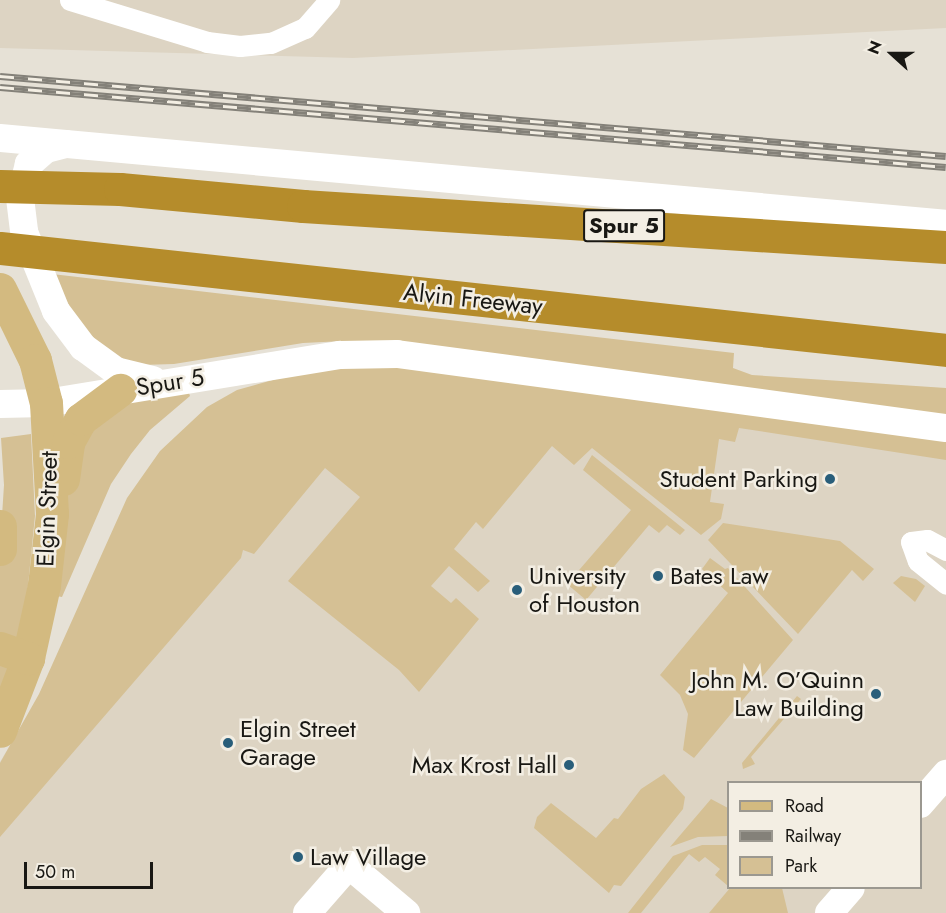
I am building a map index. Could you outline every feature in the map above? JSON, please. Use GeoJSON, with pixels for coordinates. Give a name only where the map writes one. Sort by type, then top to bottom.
{"type":"FeatureCollection","features":[{"type":"Feature","properties":{"kind":"highway"},"geometry":{"type":"LineString","coordinates":[[0,171],[96,181],[120,189]]}},
{"type":"Feature","properties":{"kind":"highway"},"geometry":{"type":"LineString","coordinates":[[0,186],[120,189]]}},
{"type":"Feature","properties":{"kind":"highway","name":"Spur 5"},"geometry":{"type":"LineString","coordinates":[[120,189],[303,206],[946,247]]}},
{"type":"Feature","properties":{"kind":"highway","name":"Alvin Freeway"},"geometry":{"type":"LineString","coordinates":[[0,248],[946,350]]}},
{"type":"Feature","properties":{"kind":"main road","name":"Spur 5"},"geometry":{"type":"LineString","coordinates":[[0,138],[946,224]]}},
{"type":"Feature","properties":{"kind":"main road"},"geometry":{"type":"LineString","coordinates":[[66,144],[46,149],[29,164],[20,198],[24,232],[56,310],[97,360],[128,376],[165,382]]}},
{"type":"Feature","properties":{"kind":"main road","name":"Elgin Street"},"geometry":{"type":"LineString","coordinates":[[0,289],[35,360],[46,403],[52,513],[42,595],[14,653],[0,731]]}},
{"type":"Feature","properties":{"kind":"main road","name":"Spur 5"},"geometry":{"type":"LineString","coordinates":[[0,404],[46,403],[340,355],[397,354],[946,428]]}},
{"type":"Feature","properties":{"kind":"main road"},"geometry":{"type":"LineString","coordinates":[[42,595],[63,557],[63,463],[68,442],[81,419],[120,390]]}},
{"type":"Feature","properties":{"kind":"main road"},"geometry":{"type":"LineString","coordinates":[[0,526],[0,549]]}},
{"type":"Feature","properties":{"kind":"main road"},"geometry":{"type":"LineString","coordinates":[[922,803],[946,774]]}},
{"type":"Feature","properties":{"kind":"main road"},"geometry":{"type":"LineString","coordinates":[[307,913],[349,865],[406,913]]}},
{"type":"Feature","properties":{"kind":"main road"},"geometry":{"type":"LineString","coordinates":[[829,913],[850,889]]}},
{"type":"Feature","properties":{"kind":"street"},"geometry":{"type":"LineString","coordinates":[[70,0],[195,39],[240,45],[271,43],[305,28],[329,0]]}},
{"type":"Feature","properties":{"kind":"street"},"geometry":{"type":"LineString","coordinates":[[946,550],[927,540],[911,542],[918,561],[946,584]]}},
{"type":"Feature","properties":{"kind":"shaded area"},"geometry":{"type":"Polygon","coordinates":[[[0,0],[946,0],[946,28],[353,58],[0,48],[0,0]]]}},
{"type":"Feature","properties":{"kind":"shaded area","name":"University of Houston"},"geometry":{"type":"Polygon","coordinates":[[[354,371],[946,447],[946,913],[0,913],[0,762],[55,669],[354,371]]]}},
{"type":"Feature","properties":{"kind":"green space"},"geometry":{"type":"Polygon","coordinates":[[[52,274],[734,353],[733,368],[752,375],[946,388],[946,421],[344,341],[303,343],[174,364],[141,365],[114,357],[71,319],[52,274]]]}},
{"type":"Feature","properties":{"kind":"green space"},"geometry":{"type":"Polygon","coordinates":[[[403,365],[946,440],[946,460],[739,428],[735,442],[719,439],[710,502],[724,504],[721,519],[701,535],[592,448],[574,465],[552,446],[483,529],[476,522],[454,549],[490,581],[478,592],[449,566],[431,586],[451,603],[456,598],[479,619],[419,692],[399,670],[288,581],[360,497],[325,468],[254,554],[243,550],[241,558],[0,837],[0,763],[39,694],[127,498],[160,451],[207,407],[237,390],[312,369],[403,365]]]}},
{"type":"Feature","properties":{"kind":"green space"},"geometry":{"type":"Polygon","coordinates":[[[188,390],[190,396],[150,430],[111,484],[62,597],[56,596],[66,411],[188,390]]]}},
{"type":"Feature","properties":{"kind":"green space"},"geometry":{"type":"Polygon","coordinates":[[[31,434],[35,516],[25,615],[0,702],[0,547],[4,485],[1,438],[31,434]]]}},
{"type":"Feature","properties":{"kind":"green space"},"geometry":{"type":"Polygon","coordinates":[[[592,455],[685,530],[680,535],[667,525],[659,533],[649,525],[586,600],[567,584],[631,510],[583,470],[592,455]]]}},
{"type":"Feature","properties":{"kind":"green space"},"geometry":{"type":"Polygon","coordinates":[[[723,523],[840,541],[874,569],[863,581],[852,570],[798,634],[708,540],[723,523]]]}},
{"type":"Feature","properties":{"kind":"green space"},"geometry":{"type":"Polygon","coordinates":[[[710,558],[725,569],[728,568],[793,640],[694,758],[683,750],[688,714],[680,695],[660,675],[728,593],[702,569],[710,558]]]}},
{"type":"Feature","properties":{"kind":"green space"},"geometry":{"type":"Polygon","coordinates":[[[901,576],[916,579],[925,586],[915,602],[893,583],[901,576]]]}},
{"type":"Feature","properties":{"kind":"green space"},"geometry":{"type":"Polygon","coordinates":[[[797,696],[801,699],[751,757],[755,764],[743,769],[742,763],[797,696]]]}},
{"type":"Feature","properties":{"kind":"green space"},"geometry":{"type":"Polygon","coordinates":[[[664,774],[685,797],[683,809],[621,886],[614,885],[609,893],[534,828],[537,817],[551,803],[596,838],[614,818],[618,819],[641,789],[664,774]]]}},
{"type":"Feature","properties":{"kind":"green space"},"geometry":{"type":"Polygon","coordinates":[[[711,799],[727,807],[727,836],[698,837],[670,847],[711,799]]]}},
{"type":"Feature","properties":{"kind":"green space"},"geometry":{"type":"Polygon","coordinates":[[[702,845],[727,845],[727,885],[715,875],[720,869],[705,857],[699,862],[689,854],[641,913],[628,913],[673,856],[702,845]]]}},
{"type":"Feature","properties":{"kind":"green space"},"geometry":{"type":"Polygon","coordinates":[[[729,889],[782,889],[788,913],[709,913],[729,889]]]}},
{"type":"Feature","properties":{"kind":"railway"},"geometry":{"type":"LineString","coordinates":[[0,76],[946,156]]}},
{"type":"Feature","properties":{"kind":"railway"},"geometry":{"type":"LineString","coordinates":[[0,87],[946,167]]}},
{"type":"Feature","properties":{"kind":"place","name":"Student Parking"},"geometry":{"type":"Point","coordinates":[830,479]}},
{"type":"Feature","properties":{"kind":"place","name":"Bates Law"},"geometry":{"type":"Point","coordinates":[658,576]}},
{"type":"Feature","properties":{"kind":"place","name":"University of Houston"},"geometry":{"type":"Point","coordinates":[517,590]}},
{"type":"Feature","properties":{"kind":"place","name":"John M. O’Quinn Law Building"},"geometry":{"type":"Point","coordinates":[876,694]}},
{"type":"Feature","properties":{"kind":"place","name":"Elgin Street Garage"},"geometry":{"type":"Point","coordinates":[228,743]}},
{"type":"Feature","properties":{"kind":"place","name":"Max Krost Hall"},"geometry":{"type":"Point","coordinates":[569,765]}},
{"type":"Feature","properties":{"kind":"place","name":"Law Village"},"geometry":{"type":"Point","coordinates":[298,857]}}]}
